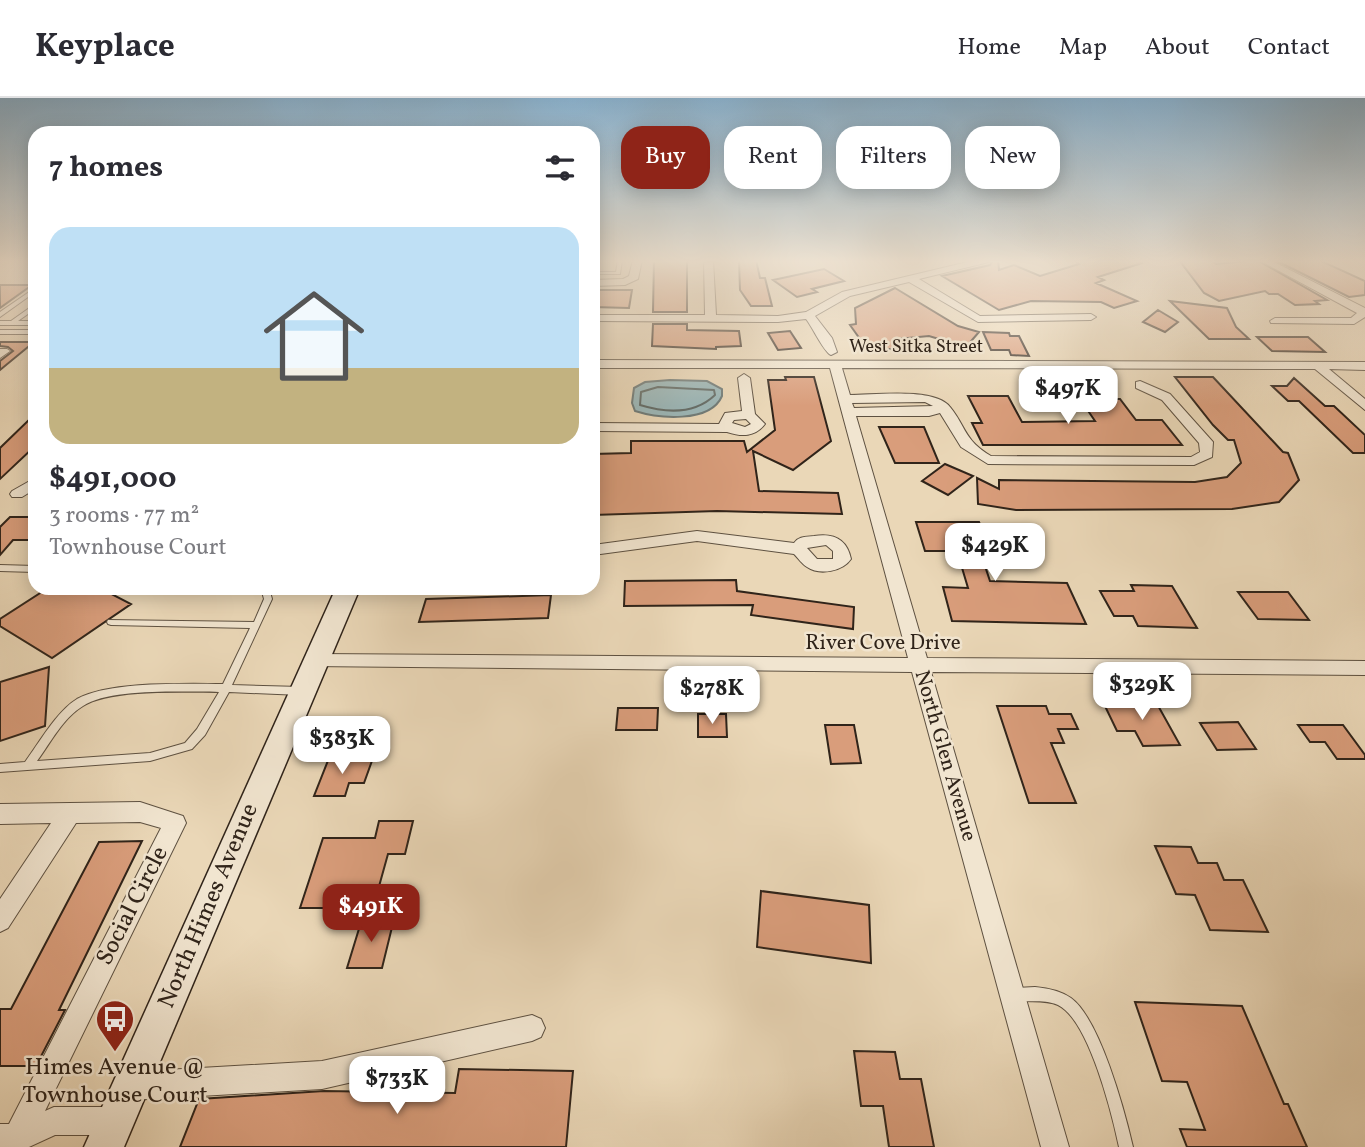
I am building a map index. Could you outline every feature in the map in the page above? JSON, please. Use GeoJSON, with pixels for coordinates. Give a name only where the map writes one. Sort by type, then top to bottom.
{"type":"FeatureCollection","features":[{"type":"Feature","properties":{"kind":"street"},"geometry":{"type":"LineString","coordinates":[[711,309],[711,318]]}},
{"type":"Feature","properties":{"kind":"street"},"geometry":{"type":"LineString","coordinates":[[600,318],[778,319],[809,314],[818,309]]}},
{"type":"Feature","properties":{"kind":"street"},"geometry":{"type":"LineString","coordinates":[[961,309],[978,319],[1091,317]]}},
{"type":"Feature","properties":{"kind":"street"},"geometry":{"type":"LineString","coordinates":[[1275,321],[1354,321],[1364,312],[1358,309]]}},
{"type":"Feature","properties":{"kind":"street","name":"North Glen Avenue"},"geometry":{"type":"LineString","coordinates":[[809,314],[826,338],[847,405],[1055,1147]]}},
{"type":"Feature","properties":{"kind":"street","name":"West Sitka Street"},"geometry":{"type":"LineString","coordinates":[[600,364],[833,358],[1365,366]]}},
{"type":"Feature","properties":{"kind":"street"},"geometry":{"type":"LineString","coordinates":[[1318,366],[1365,406]]}},
{"type":"Feature","properties":{"kind":"street"},"geometry":{"type":"LineString","coordinates":[[600,427],[729,428],[725,423],[730,416],[749,415],[744,378]]}},
{"type":"Feature","properties":{"kind":"street"},"geometry":{"type":"LineString","coordinates":[[847,405],[929,412],[944,407],[959,439],[969,450],[988,460],[1194,461],[1207,454],[1206,442],[1166,397],[1140,386]]}},
{"type":"Feature","properties":{"kind":"street"},"geometry":{"type":"LineString","coordinates":[[28,487],[17,494],[28,494]]}},
{"type":"Feature","properties":{"kind":"street"},"geometry":{"type":"LineString","coordinates":[[600,549],[697,536],[799,549]]}},
{"type":"Feature","properties":{"kind":"street","name":"North Himes Avenue"},"geometry":{"type":"LineString","coordinates":[[110,1134],[345,595]]}},
{"type":"Feature","properties":{"kind":"street","name":"River Cove Drive"},"geometry":{"type":"LineString","coordinates":[[316,661],[1365,668]]}},
{"type":"Feature","properties":{"kind":"street","name":"Social Circle"},"geometry":{"type":"LineString","coordinates":[[0,814],[140,812],[175,823],[13,1143]]}},
{"type":"Feature","properties":{"kind":"street"},"geometry":{"type":"LineString","coordinates":[[0,920],[69,814]]}},
{"type":"Feature","properties":{"kind":"street"},"geometry":{"type":"LineString","coordinates":[[131,1086],[322,1075],[532,1028]]}},
{"type":"Feature","properties":{"kind":"street"},"geometry":{"type":"LineString","coordinates":[[13,1143],[54,1121],[110,1134]]}},
{"type":"Feature","properties":{"kind":"lane"},"geometry":{"type":"LineString","coordinates":[[12,323],[28,311]]}},
{"type":"Feature","properties":{"kind":"lane"},"geometry":{"type":"LineString","coordinates":[[0,323],[28,323]]}},
{"type":"Feature","properties":{"kind":"lane"},"geometry":{"type":"LineString","coordinates":[[0,332],[28,332]]}},
{"type":"Feature","properties":{"kind":"lane"},"geometry":{"type":"LineString","coordinates":[[0,568],[28,569]]}},
{"type":"Feature","properties":{"kind":"lane"},"geometry":{"type":"LineString","coordinates":[[0,768],[150,757],[172,753],[188,746],[201,732],[226,688],[268,599],[267,595]]}},
{"type":"Feature","properties":{"kind":"lane"},"geometry":{"type":"LineString","coordinates":[[111,622],[256,625]]}},
{"type":"Feature","properties":{"kind":"lane"},"geometry":{"type":"LineString","coordinates":[[29,764],[71,710],[93,696],[108,691],[226,688],[303,691]]}},
{"type":"Feature","properties":{"kind":"lane"},"geometry":{"type":"LineString","coordinates":[[1012,994],[1039,993],[1069,1004],[1080,1015],[1096,1049],[1126,1147]]}},
{"type":"Feature","properties":{"kind":"water"},"geometry":{"type":"Polygon","coordinates":[[[707,381],[722,389],[722,396],[716,405],[695,415],[669,417],[635,411],[632,403],[634,388],[645,382],[707,381]]]}},
{"type":"Feature","properties":{"kind":"building"},"geometry":{"type":"Polygon","coordinates":[[[653,309],[687,309],[687,312],[653,312],[653,309]]]}},
{"type":"Feature","properties":{"kind":"building"},"geometry":{"type":"Polygon","coordinates":[[[855,309],[930,309],[958,326],[979,332],[966,347],[929,336],[896,339],[903,348],[877,350],[874,346],[865,346],[850,325],[856,324],[855,309]]]}},
{"type":"Feature","properties":{"kind":"building"},"geometry":{"type":"Polygon","coordinates":[[[1178,309],[1227,309],[1236,327],[1249,339],[1209,339],[1178,309]]]}},
{"type":"Feature","properties":{"kind":"building"},"geometry":{"type":"Polygon","coordinates":[[[1158,310],[1178,322],[1165,332],[1143,322],[1158,310]]]}},
{"type":"Feature","properties":{"kind":"building"},"geometry":{"type":"Polygon","coordinates":[[[653,324],[687,324],[687,330],[739,331],[741,346],[716,349],[652,346],[653,324]]]}},
{"type":"Feature","properties":{"kind":"building"},"geometry":{"type":"Polygon","coordinates":[[[790,331],[801,348],[778,350],[768,333],[790,331]]]}},
{"type":"Feature","properties":{"kind":"building"},"geometry":{"type":"Polygon","coordinates":[[[983,332],[1019,336],[1029,356],[1011,355],[1009,350],[991,350],[983,332]]]}},
{"type":"Feature","properties":{"kind":"building"},"geometry":{"type":"Polygon","coordinates":[[[1257,337],[1308,337],[1325,352],[1272,351],[1257,337]]]}},
{"type":"Feature","properties":{"kind":"building"},"geometry":{"type":"Polygon","coordinates":[[[0,342],[28,342],[28,347],[0,370],[0,361],[13,351],[0,346],[0,342]]]}},
{"type":"Feature","properties":{"kind":"building"},"geometry":{"type":"Polygon","coordinates":[[[785,377],[814,377],[831,441],[793,470],[753,451],[759,491],[838,493],[842,514],[717,511],[600,515],[600,454],[631,453],[631,441],[744,441],[747,452],[775,430],[768,380],[786,380],[785,377]]]}},
{"type":"Feature","properties":{"kind":"building"},"geometry":{"type":"Polygon","coordinates":[[[1175,377],[1213,377],[1283,452],[1288,453],[1299,480],[1279,502],[1232,509],[1016,510],[978,504],[977,478],[999,489],[999,480],[1195,482],[1227,477],[1241,463],[1234,440],[1228,440],[1213,425],[1175,377]]]}},
{"type":"Feature","properties":{"kind":"building"},"geometry":{"type":"Polygon","coordinates":[[[1294,378],[1325,406],[1334,406],[1365,435],[1365,453],[1353,453],[1299,401],[1288,401],[1272,386],[1287,386],[1294,378]]]}},
{"type":"Feature","properties":{"kind":"building"},"geometry":{"type":"Polygon","coordinates":[[[968,396],[1008,396],[1022,422],[1095,421],[1080,399],[1120,399],[1136,420],[1162,420],[1182,445],[983,445],[972,423],[982,423],[968,396]]]}},
{"type":"Feature","properties":{"kind":"building"},"geometry":{"type":"Polygon","coordinates":[[[28,421],[28,453],[0,479],[0,448],[28,421]]]}},
{"type":"Feature","properties":{"kind":"building"},"geometry":{"type":"Polygon","coordinates":[[[879,427],[924,427],[939,463],[895,463],[879,427]]]}},
{"type":"Feature","properties":{"kind":"building"},"geometry":{"type":"Polygon","coordinates":[[[945,464],[973,476],[948,495],[922,481],[945,464]]]}},
{"type":"Feature","properties":{"kind":"building"},"geometry":{"type":"Polygon","coordinates":[[[10,517],[28,517],[28,540],[13,540],[0,555],[0,527],[10,517]]]}},
{"type":"Feature","properties":{"kind":"building"},"geometry":{"type":"Polygon","coordinates":[[[916,522],[979,522],[991,551],[980,551],[990,581],[1067,583],[1086,624],[952,621],[943,587],[968,588],[957,551],[925,551],[916,522]]]}},
{"type":"Feature","properties":{"kind":"building"},"geometry":{"type":"Polygon","coordinates":[[[736,580],[737,591],[854,607],[853,629],[751,615],[753,605],[624,606],[625,581],[736,580]]]}},
{"type":"Feature","properties":{"kind":"building"},"geometry":{"type":"Polygon","coordinates":[[[1131,585],[1172,586],[1197,628],[1138,626],[1133,616],[1114,616],[1100,591],[1134,591],[1131,585]]]}},
{"type":"Feature","properties":{"kind":"building"},"geometry":{"type":"Polygon","coordinates":[[[1238,592],[1288,592],[1309,620],[1258,619],[1238,592]]]}},
{"type":"Feature","properties":{"kind":"building"},"geometry":{"type":"Polygon","coordinates":[[[37,595],[114,595],[131,604],[52,658],[0,626],[0,619],[37,595]]]}},
{"type":"Feature","properties":{"kind":"building"},"geometry":{"type":"Polygon","coordinates":[[[551,595],[548,618],[419,622],[426,599],[551,595]]]}},
{"type":"Feature","properties":{"kind":"building"},"geometry":{"type":"Polygon","coordinates":[[[49,667],[45,726],[0,741],[0,682],[49,667]]]}},
{"type":"Feature","properties":{"kind":"building"},"geometry":{"type":"Polygon","coordinates":[[[1103,702],[1156,702],[1180,745],[1143,746],[1135,731],[1117,731],[1103,702]]]}},
{"type":"Feature","properties":{"kind":"building"},"geometry":{"type":"Polygon","coordinates":[[[997,706],[1046,706],[1049,714],[1071,714],[1078,729],[1058,729],[1064,743],[1051,743],[1076,803],[1029,803],[997,706]]]}},
{"type":"Feature","properties":{"kind":"building"},"geometry":{"type":"Polygon","coordinates":[[[618,708],[658,708],[657,730],[616,730],[618,708]]]}},
{"type":"Feature","properties":{"kind":"building"},"geometry":{"type":"Polygon","coordinates":[[[698,714],[726,714],[727,737],[698,737],[698,714]]]}},
{"type":"Feature","properties":{"kind":"building"},"geometry":{"type":"Polygon","coordinates":[[[1238,722],[1256,749],[1217,750],[1200,723],[1238,722]]]}},
{"type":"Feature","properties":{"kind":"building"},"geometry":{"type":"Polygon","coordinates":[[[825,725],[854,725],[861,763],[831,764],[825,725]]]}},
{"type":"Feature","properties":{"kind":"building"},"geometry":{"type":"Polygon","coordinates":[[[1298,725],[1343,725],[1365,755],[1365,759],[1337,759],[1325,742],[1310,742],[1298,725]]]}},
{"type":"Feature","properties":{"kind":"building"},"geometry":{"type":"Polygon","coordinates":[[[329,758],[373,758],[364,783],[349,783],[345,796],[314,796],[329,758]]]}},
{"type":"Feature","properties":{"kind":"building"},"geometry":{"type":"Polygon","coordinates":[[[379,821],[413,821],[405,854],[388,854],[373,908],[300,908],[323,838],[375,838],[379,821]]]}},
{"type":"Feature","properties":{"kind":"building"},"geometry":{"type":"Polygon","coordinates":[[[142,841],[59,1010],[65,1010],[36,1066],[0,1066],[0,1009],[11,1009],[99,842],[142,841]]]}},
{"type":"Feature","properties":{"kind":"building"},"geometry":{"type":"Polygon","coordinates":[[[1155,846],[1191,847],[1198,863],[1217,863],[1224,880],[1243,880],[1268,932],[1210,930],[1195,895],[1176,894],[1155,846]]]}},
{"type":"Feature","properties":{"kind":"building"},"geometry":{"type":"Polygon","coordinates":[[[761,891],[869,905],[871,963],[757,947],[761,891]]]}},
{"type":"Feature","properties":{"kind":"building"},"geometry":{"type":"Polygon","coordinates":[[[362,919],[394,919],[382,968],[347,968],[362,919]]]}},
{"type":"Feature","properties":{"kind":"building"},"geometry":{"type":"Polygon","coordinates":[[[1135,1002],[1242,1006],[1284,1104],[1288,1104],[1307,1147],[1187,1147],[1180,1129],[1205,1130],[1187,1082],[1162,1081],[1135,1002]]]}},
{"type":"Feature","properties":{"kind":"building"},"geometry":{"type":"Polygon","coordinates":[[[854,1051],[895,1052],[900,1079],[921,1079],[934,1147],[889,1147],[883,1106],[861,1106],[854,1051]]]}},
{"type":"Feature","properties":{"kind":"building"},"geometry":{"type":"Polygon","coordinates":[[[459,1069],[573,1071],[566,1147],[180,1147],[199,1099],[324,1091],[455,1093],[459,1069]]]}},
{"type":"Feature","properties":{"kind":"place","name":"Himes Avenue @ Townhouse Court"},"geometry":{"type":"Point","coordinates":[115,1053]}}]}
